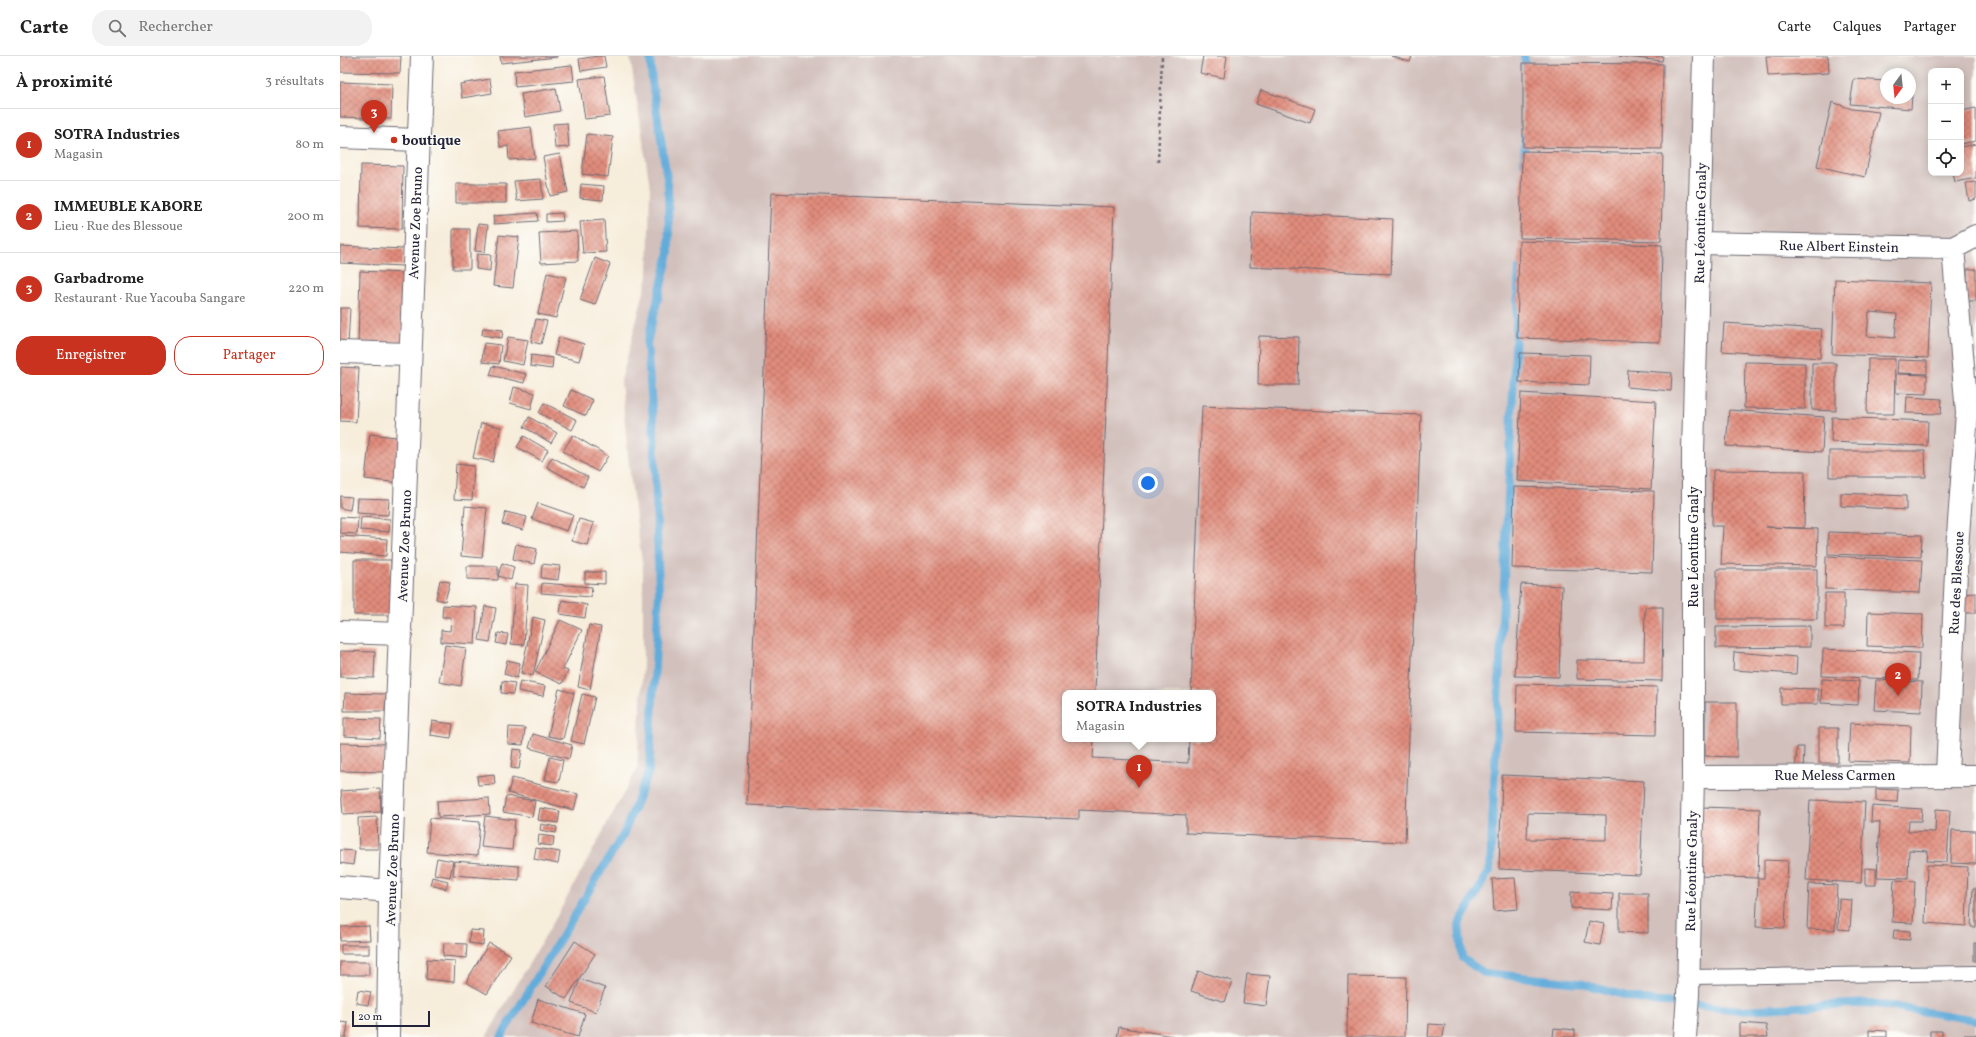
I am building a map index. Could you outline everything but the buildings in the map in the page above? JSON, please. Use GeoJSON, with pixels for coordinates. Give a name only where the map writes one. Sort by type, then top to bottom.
{"type":"FeatureCollection","features":[{"type":"Feature","properties":{"kind":"street","name":"Avenue Zoe Bruno"},"geometry":{"type":"LineString","coordinates":[[388,1037],[390,891],[422,56]]}},
{"type":"Feature","properties":{"kind":"street","name":"Rue Léontine Gnaly"},"geometry":{"type":"LineString","coordinates":[[1686,1030],[1689,986],[1693,777],[1693,451],[1704,56]]}},
{"type":"Feature","properties":{"kind":"street"},"geometry":{"type":"LineString","coordinates":[[340,137],[418,140]]}},
{"type":"Feature","properties":{"kind":"street","name":"Rue Albert Einstein"},"geometry":{"type":"LineString","coordinates":[[1699,242],[1952,248],[1976,236]]}},
{"type":"Feature","properties":{"kind":"street","name":"Rue des Blessoue"},"geometry":{"type":"LineString","coordinates":[[1947,775],[1957,549],[1972,413],[1952,248]]}},
{"type":"Feature","properties":{"kind":"street"},"geometry":{"type":"LineString","coordinates":[[340,352],[410,354]]}},
{"type":"Feature","properties":{"kind":"street"},"geometry":{"type":"LineString","coordinates":[[340,632],[401,634]]}},
{"type":"Feature","properties":{"kind":"street","name":"Rue Meless Carmen"},"geometry":{"type":"LineString","coordinates":[[1693,777],[1976,776]]}},
{"type":"Feature","properties":{"kind":"street"},"geometry":{"type":"LineString","coordinates":[[340,887],[390,891]]}},
{"type":"Feature","properties":{"kind":"lane"},"geometry":{"type":"LineString","coordinates":[[1689,986],[1976,973]]}},
{"type":"Feature","properties":{"kind":"path"},"geometry":{"type":"LineString","coordinates":[[1158,162],[1162,56]]}},
{"type":"Feature","properties":{"kind":"shaded area"},"geometry":{"type":"Polygon","coordinates":[[[630,56],[1976,56],[1976,1037],[486,1037],[557,916],[637,769],[643,662],[643,569],[629,467],[621,381],[648,276],[650,187],[630,56]]]}},
{"type":"Feature","properties":{"kind":"waterway"},"geometry":{"type":"LineString","coordinates":[[501,1037],[624,833],[649,771],[659,592],[654,434],[647,343],[669,253],[668,185],[652,81],[650,56]]}},
{"type":"Feature","properties":{"kind":"waterway"},"geometry":{"type":"LineString","coordinates":[[1524,56],[1527,72]]}},
{"type":"Feature","properties":{"kind":"waterway"},"geometry":{"type":"LineString","coordinates":[[1524,162],[1525,136]]}},
{"type":"Feature","properties":{"kind":"waterway"},"geometry":{"type":"LineString","coordinates":[[1519,268],[1490,869],[1459,924],[1462,958],[1484,973],[1579,983],[1642,1000],[1741,1010],[1870,1003],[1976,1020]]}},
{"type":"Feature","properties":{"kind":"place","name":"Garbadrome"},"geometry":{"type":"Point","coordinates":[374,133]}},
{"type":"Feature","properties":{"kind":"place","name":"boutique"},"geometry":{"type":"Point","coordinates":[394,140]}},
{"type":"Feature","properties":{"kind":"place","name":"IMMEUBLE KABORE"},"geometry":{"type":"Point","coordinates":[1898,696]}},
{"type":"Feature","properties":{"kind":"place","name":"SOTRA Industries"},"geometry":{"type":"Point","coordinates":[1139,788]}}]}
